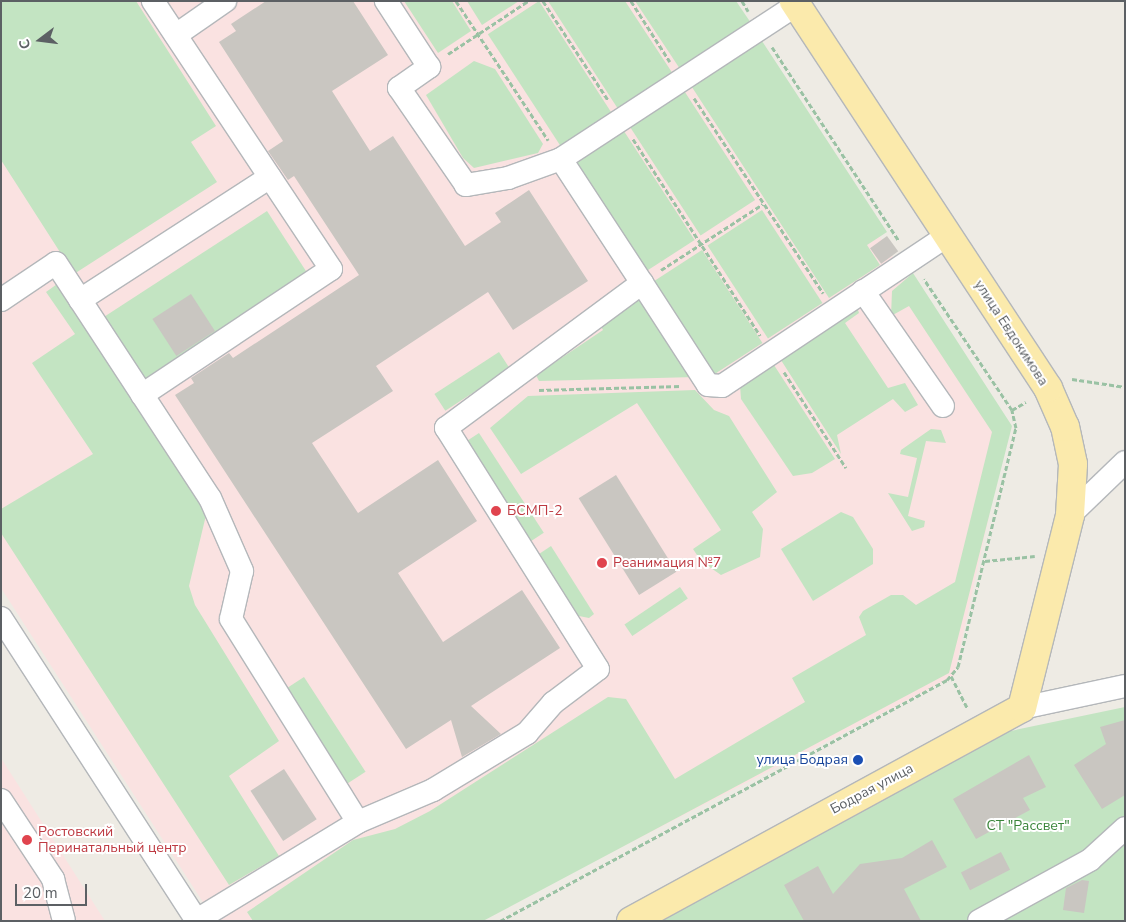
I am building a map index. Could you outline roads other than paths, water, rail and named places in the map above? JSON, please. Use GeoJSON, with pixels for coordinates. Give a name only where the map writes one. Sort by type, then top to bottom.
{"type":"FeatureCollection","features":[{"type":"Feature","properties":{"kind":"main road","name":"улица Евдокимова"},"geometry":{"type":"LineString","coordinates":[[795,3],[1052,396],[1065,427],[1073,464],[1070,515],[1058,556],[1022,708]]}},
{"type":"Feature","properties":{"kind":"main road","name":"Бодрая улица"},"geometry":{"type":"LineString","coordinates":[[631,921],[1022,708]]}},
{"type":"Feature","properties":{"kind":"street"},"geometry":{"type":"LineString","coordinates":[[142,395],[330,269],[153,1]]}},
{"type":"Feature","properties":{"kind":"street"},"geometry":{"type":"LineString","coordinates":[[176,35],[225,1]]}},
{"type":"Feature","properties":{"kind":"street"},"geometry":{"type":"LineString","coordinates":[[386,1],[429,67],[399,88],[466,185],[508,178],[561,159],[760,29],[795,3]]}},
{"type":"Feature","properties":{"kind":"street"},"geometry":{"type":"LineString","coordinates":[[561,159],[705,380],[722,386],[947,236]]}},
{"type":"Feature","properties":{"kind":"street"},"geometry":{"type":"LineString","coordinates":[[80,300],[270,177]]}},
{"type":"Feature","properties":{"kind":"street"},"geometry":{"type":"LineString","coordinates":[[1,300],[56,263],[210,498],[242,571],[231,619],[358,822]]}},
{"type":"Feature","properties":{"kind":"street"},"geometry":{"type":"LineString","coordinates":[[1,618],[197,921],[358,822],[433,790],[527,733],[553,703],[598,669],[446,428],[642,283]]}},
{"type":"Feature","properties":{"kind":"street"},"geometry":{"type":"LineString","coordinates":[[863,291],[943,406]]}},
{"type":"Feature","properties":{"kind":"street"},"geometry":{"type":"LineString","coordinates":[[1070,515],[1125,462]]}},
{"type":"Feature","properties":{"kind":"street","name":"Бодрая улица"},"geometry":{"type":"LineString","coordinates":[[1022,708],[1125,686]]}},
{"type":"Feature","properties":{"kind":"street"},"geometry":{"type":"LineString","coordinates":[[1,800],[53,879],[64,921]]}},
{"type":"Feature","properties":{"kind":"street"},"geometry":{"type":"LineString","coordinates":[[979,921],[1090,860],[1125,828]]}},
{"type":"Feature","properties":{"kind":"place","name":"БСМП-2"},"geometry":{"type":"Point","coordinates":[496,511]}},
{"type":"Feature","properties":{"kind":"place","name":"Реанимация №7"},"geometry":{"type":"Point","coordinates":[602,563]}},
{"type":"Feature","properties":{"kind":"place","name":"улица Бодрая"},"geometry":{"type":"Point","coordinates":[858,760]}},
{"type":"Feature","properties":{"kind":"place","name":"Ростовский Перинатальный центр"},"geometry":{"type":"Point","coordinates":[27,840]}},
{"type":"Feature","properties":{"kind":"park label","name":"СТ \"Рассвет\""},"geometry":{"type":"Point","coordinates":[1028,826]}}]}
